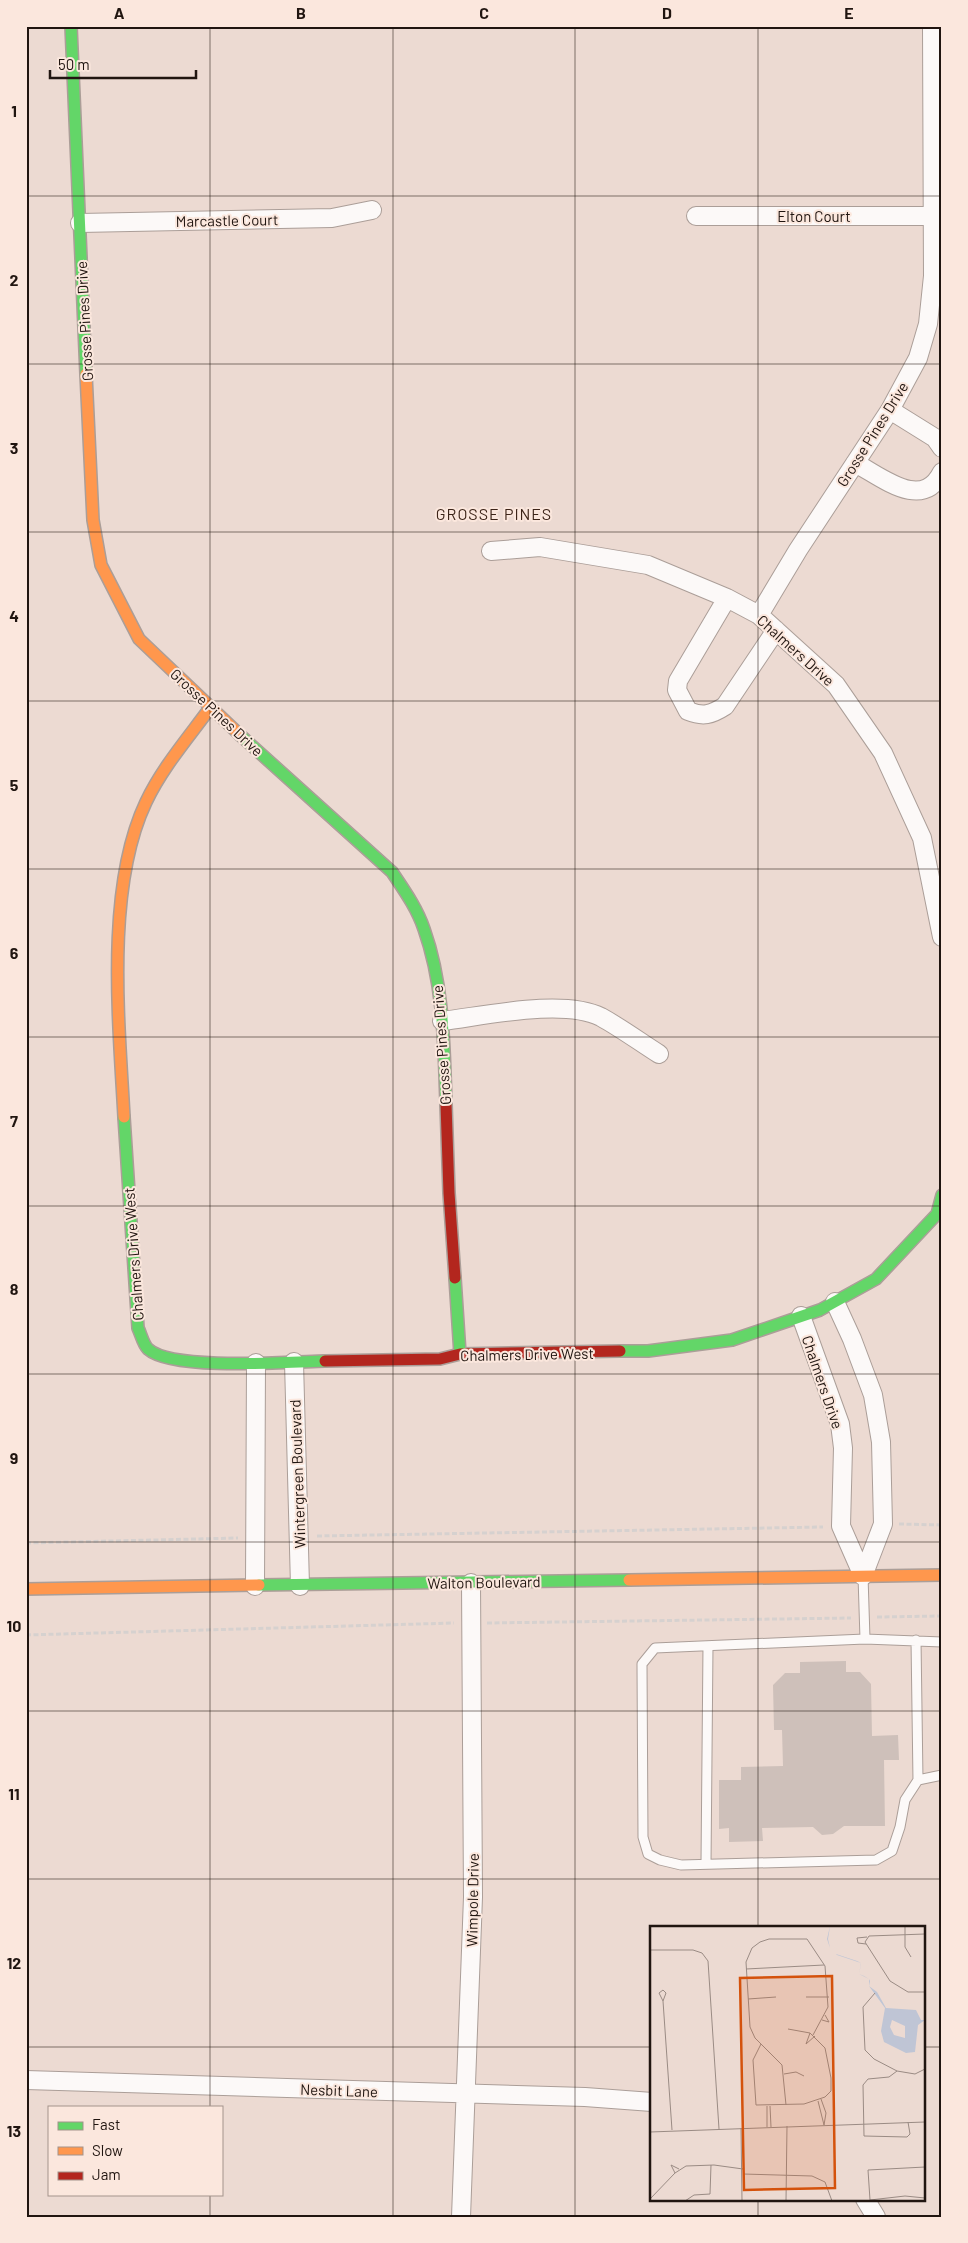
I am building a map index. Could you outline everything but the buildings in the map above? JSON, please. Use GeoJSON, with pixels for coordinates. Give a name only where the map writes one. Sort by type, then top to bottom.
{"type":"FeatureCollection","features":[{"type":"Feature","properties":{"kind":"street","name":"Grosse Pines Drive"},"geometry":{"type":"LineString","coordinates":[[71,26],[93,520],[101,565],[139,639],[210,708],[392,872],[410,899],[424,929],[440,995],[449,1193],[460,1354]]}},
{"type":"Feature","properties":{"kind":"street","name":"Grosse Pines Drive"},"geometry":{"type":"LineString","coordinates":[[759,615],[798,550],[890,410],[918,358],[928,324],[933,276],[932,26]]}},
{"type":"Feature","properties":{"kind":"street","name":"Marcastle Court"},"geometry":{"type":"LineString","coordinates":[[80,223],[332,218],[372,210]]}},
{"type":"Feature","properties":{"kind":"street","name":"Elton Court"},"geometry":{"type":"LineString","coordinates":[[696,216],[932,216]]}},
{"type":"Feature","properties":{"kind":"street"},"geometry":{"type":"LineString","coordinates":[[890,410],[935,438],[942,448]]}},
{"type":"Feature","properties":{"kind":"street"},"geometry":{"type":"LineString","coordinates":[[855,463],[904,490],[921,492],[936,483],[942,472]]}},
{"type":"Feature","properties":{"kind":"street","name":"Chalmers Drive"},"geometry":{"type":"LineString","coordinates":[[491,552],[540,547],[640,564],[727,598],[759,615],[836,685],[883,753],[922,838],[942,938]]}},
{"type":"Feature","properties":{"kind":"street"},"geometry":{"type":"LineString","coordinates":[[727,598],[678,681],[677,690],[688,711],[700,716],[712,715],[725,706],[776,630]]}},
{"type":"Feature","properties":{"kind":"street","name":"Chalmers Drive West"},"geometry":{"type":"LineString","coordinates":[[210,708],[163,772],[140,814],[124,874],[117,944],[122,1075],[138,1328],[147,1348],[166,1359],[236,1364],[390,1359],[419,1360],[440,1359],[460,1354],[648,1351],[732,1340],[828,1306]]}},
{"type":"Feature","properties":{"kind":"street"},"geometry":{"type":"LineString","coordinates":[[442,1021],[529,1010],[572,1010],[600,1017],[659,1054]]}},
{"type":"Feature","properties":{"kind":"street"},"geometry":{"type":"LineString","coordinates":[[863,1576],[883,1524],[881,1442],[873,1395],[852,1339],[828,1306],[876,1279],[937,1214],[942,1195]]}},
{"type":"Feature","properties":{"kind":"street","name":"Chalmers Drive"},"geometry":{"type":"LineString","coordinates":[[801,1316],[840,1424],[843,1448],[842,1526],[863,1576]]}},
{"type":"Feature","properties":{"kind":"street","name":"Wintergreen Boulevard"},"geometry":{"type":"LineString","coordinates":[[294,1362],[300,1586]]}},
{"type":"Feature","properties":{"kind":"street"},"geometry":{"type":"LineString","coordinates":[[255,1586],[256,1363]]}},
{"type":"Feature","properties":{"kind":"street","name":"Walton Boulevard"},"geometry":{"type":"LineString","coordinates":[[26,1589],[942,1575]]}},
{"type":"Feature","properties":{"kind":"street","name":"Wimpole Drive"},"geometry":{"type":"LineString","coordinates":[[461,2217],[473,1897],[471,1583]]}},
{"type":"Feature","properties":{"kind":"street","name":"Nesbit Lane"},"geometry":{"type":"LineString","coordinates":[[26,2080],[585,2097],[650,2102]]}},
{"type":"Feature","properties":{"kind":"street"},"geometry":{"type":"LineString","coordinates":[[867,2200],[876,2217]]}},
{"type":"Feature","properties":{"kind":"lane"},"geometry":{"type":"LineString","coordinates":[[863,1576],[865,1639]]}},
{"type":"Feature","properties":{"kind":"lane"},"geometry":{"type":"LineString","coordinates":[[916,1640],[918,1780],[905,1800],[900,1827],[892,1851],[876,1860],[681,1865],[660,1860],[648,1854],[643,1837],[642,1664],[655,1648],[865,1639],[916,1640],[942,1642]]}},
{"type":"Feature","properties":{"kind":"lane"},"geometry":{"type":"LineString","coordinates":[[706,1864],[708,1646]]}},
{"type":"Feature","properties":{"kind":"lane"},"geometry":{"type":"LineString","coordinates":[[918,1780],[942,1775]]}},
{"type":"Feature","properties":{"kind":"path"},"geometry":{"type":"LineString","coordinates":[[883,1524],[942,1525]]}},
{"type":"Feature","properties":{"kind":"path"},"geometry":{"type":"LineString","coordinates":[[298,1536],[842,1526]]}},
{"type":"Feature","properties":{"kind":"path"},"geometry":{"type":"LineString","coordinates":[[26,1543],[256,1538]]}},
{"type":"Feature","properties":{"kind":"traffic: fast"},"geometry":{"type":"LineString","coordinates":[[71,26],[86,374]]}},
{"type":"Feature","properties":{"kind":"traffic: fast"},"geometry":{"type":"LineString","coordinates":[[240,735],[392,872],[414,906],[431,950],[436,972],[442,1016],[446,1104]]}},
{"type":"Feature","properties":{"kind":"traffic: fast"},"geometry":{"type":"LineString","coordinates":[[124,1117],[138,1328],[146,1347],[161,1356],[205,1363],[325,1361]]}},
{"type":"Feature","properties":{"kind":"traffic: fast"},"geometry":{"type":"LineString","coordinates":[[620,1351],[648,1351],[732,1340],[820,1310],[876,1279],[937,1214],[942,1195]]}},
{"type":"Feature","properties":{"kind":"traffic: fast"},"geometry":{"type":"LineString","coordinates":[[455,1278],[460,1354]]}},
{"type":"Feature","properties":{"kind":"traffic: fast"},"geometry":{"type":"LineString","coordinates":[[259,1585],[629,1580]]}},
{"type":"Feature","properties":{"kind":"traffic: slow"},"geometry":{"type":"LineString","coordinates":[[86,374],[93,520],[101,565],[139,639],[240,735]]}},
{"type":"Feature","properties":{"kind":"traffic: slow"},"geometry":{"type":"LineString","coordinates":[[124,1117],[118,999],[118,956],[125,874],[133,836],[152,789],[210,708]]}},
{"type":"Feature","properties":{"kind":"traffic: slow"},"geometry":{"type":"LineString","coordinates":[[629,1580],[942,1575]]}},
{"type":"Feature","properties":{"kind":"traffic: slow"},"geometry":{"type":"LineString","coordinates":[[26,1589],[259,1585]]}},
{"type":"Feature","properties":{"kind":"traffic: jam"},"geometry":{"type":"LineString","coordinates":[[446,1104],[449,1193],[455,1278]]}},
{"type":"Feature","properties":{"kind":"traffic: jam"},"geometry":{"type":"LineString","coordinates":[[325,1361],[440,1359],[460,1354],[620,1351]]}},
{"type":"Feature","properties":{"kind":"district","name":"GROSSE PINES"},"geometry":{"type":"Point","coordinates":[494,513]}}]}
